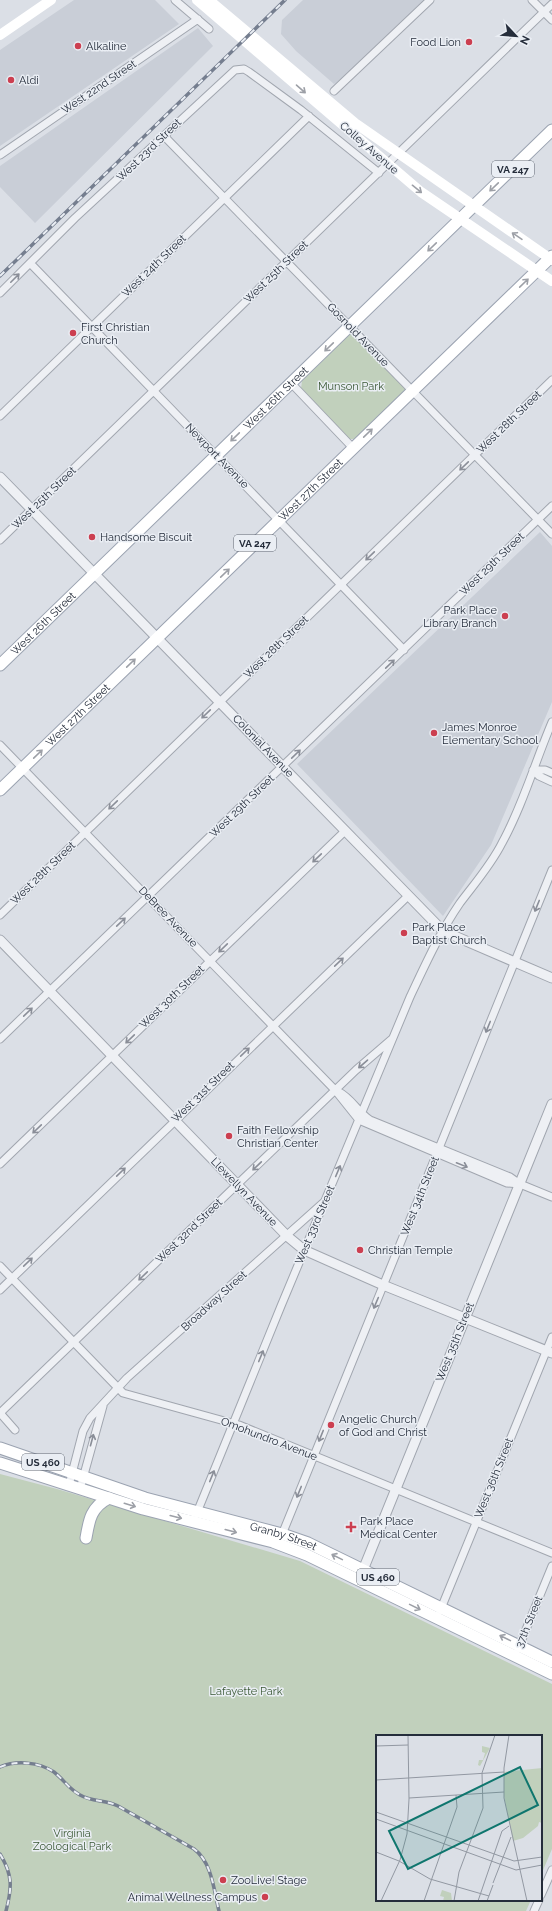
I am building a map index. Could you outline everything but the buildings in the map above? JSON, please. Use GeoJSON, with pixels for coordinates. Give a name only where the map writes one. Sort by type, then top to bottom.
{"type":"FeatureCollection","features":[{"type":"Feature","properties":{"kind":"main road"},"geometry":{"type":"LineString","coordinates":[[0,35],[51,0]]}},
{"type":"Feature","properties":{"kind":"main road","name":"Colley Avenue"},"geometry":{"type":"LineString","coordinates":[[197,0],[421,192],[460,220],[552,281]]}},
{"type":"Feature","properties":{"kind":"main road","name":"Colley Avenue"},"geometry":{"type":"LineString","coordinates":[[209,0],[349,119],[474,207],[551,258]]}},
{"type":"Feature","properties":{"kind":"main road","name":"West 26th Street"},"geometry":{"type":"LineString","coordinates":[[0,665],[552,130]]}},
{"type":"Feature","properties":{"kind":"main road","name":"West 27th Street"},"geometry":{"type":"LineString","coordinates":[[0,790],[551,258]]}},
{"type":"Feature","properties":{"kind":"main road","name":"Granby Street"},"geometry":{"type":"LineString","coordinates":[[0,1448],[72,1472],[195,1517]]}},
{"type":"Feature","properties":{"kind":"main road","name":"Granby Street"},"geometry":{"type":"LineString","coordinates":[[0,1463],[109,1498],[195,1517],[280,1539],[308,1543],[361,1575],[518,1651],[552,1662]]}},
{"type":"Feature","properties":{"kind":"main road"},"geometry":{"type":"LineString","coordinates":[[86,1538],[91,1514],[97,1505],[109,1498]]}},
{"type":"Feature","properties":{"kind":"main road","name":"Granby Street"},"geometry":{"type":"LineString","coordinates":[[518,1651],[552,1674]]}},
{"type":"Feature","properties":{"kind":"street"},"geometry":{"type":"LineString","coordinates":[[175,0],[209,29]]}},
{"type":"Feature","properties":{"kind":"street"},"geometry":{"type":"LineString","coordinates":[[334,90],[430,0]]}},
{"type":"Feature","properties":{"kind":"street"},"geometry":{"type":"LineString","coordinates":[[532,0],[552,20]]}},
{"type":"Feature","properties":{"kind":"street","name":"West 25th Street"},"geometry":{"type":"LineString","coordinates":[[0,540],[552,4]]}},
{"type":"Feature","properties":{"kind":"street","name":"West 22nd Street"},"geometry":{"type":"LineString","coordinates":[[0,155],[198,19]]}},
{"type":"Feature","properties":{"kind":"street","name":"West 23rd Street"},"geometry":{"type":"LineString","coordinates":[[0,293],[75,218],[224,79],[240,69],[249,72],[309,116]]}},
{"type":"Feature","properties":{"kind":"street"},"geometry":{"type":"LineString","coordinates":[[309,116],[379,172]]}},
{"type":"Feature","properties":{"kind":"street","name":"West 24th Street"},"geometry":{"type":"LineString","coordinates":[[0,416],[309,116]]}},
{"type":"Feature","properties":{"kind":"street","name":"Gosnold Avenue"},"geometry":{"type":"LineString","coordinates":[[164,136],[552,534]]}},
{"type":"Feature","properties":{"kind":"street","name":"Newport Avenue"},"geometry":{"type":"LineString","coordinates":[[30,263],[404,650]]}},
{"type":"Feature","properties":{"kind":"street","name":"West 28th Street"},"geometry":{"type":"LineString","coordinates":[[0,915],[552,380]]}},
{"type":"Feature","properties":{"kind":"street"},"geometry":{"type":"LineString","coordinates":[[291,384],[353,448]]}},
{"type":"Feature","properties":{"kind":"street","name":"Colonial Avenue"},"geometry":{"type":"LineString","coordinates":[[0,476],[443,931],[552,978]]}},
{"type":"Feature","properties":{"kind":"street","name":"West 29th Street"},"geometry":{"type":"LineString","coordinates":[[0,1039],[552,506]]}},
{"type":"Feature","properties":{"kind":"street","name":"West 33rd Street"},"geometry":{"type":"LineString","coordinates":[[195,1517],[304,1250],[428,958],[443,931],[502,844],[512,825],[552,722]]}},
{"type":"Feature","properties":{"kind":"street","name":"DeBree Avenue"},"geometry":{"type":"LineString","coordinates":[[0,744],[335,1090],[344,1095],[361,1117],[438,1151],[510,1177],[520,1184],[552,1197]]}},
{"type":"Feature","properties":{"kind":"street"},"geometry":{"type":"LineString","coordinates":[[533,770],[545,770],[552,773]]}},
{"type":"Feature","properties":{"kind":"street"},"geometry":{"type":"LineString","coordinates":[[533,770],[540,776],[552,782]]}},
{"type":"Feature","properties":{"kind":"street","name":"West 30th Street"},"geometry":{"type":"LineString","coordinates":[[0,1164],[345,831]]}},
{"type":"Feature","properties":{"kind":"street","name":"West 34th Street"},"geometry":{"type":"LineString","coordinates":[[280,1539],[552,870]]}},
{"type":"Feature","properties":{"kind":"street","name":"West 31st Street"},"geometry":{"type":"LineString","coordinates":[[0,1290],[174,1120],[408,896]]}},
{"type":"Feature","properties":{"kind":"street","name":"Llewellyn Avenue"},"geometry":{"type":"LineString","coordinates":[[0,940],[286,1236],[304,1250],[384,1285],[549,1352]]}},
{"type":"Feature","properties":{"kind":"street","name":"West 32nd Street"},"geometry":{"type":"LineString","coordinates":[[0,1413],[335,1090],[393,1038]]}},
{"type":"Feature","properties":{"kind":"street","name":"West 35th Street"},"geometry":{"type":"LineString","coordinates":[[361,1575],[552,1104]]}},
{"type":"Feature","properties":{"kind":"street","name":"Broadway Street"},"geometry":{"type":"LineString","coordinates":[[69,1485],[82,1431],[90,1418],[117,1388],[326,1199]]}},
{"type":"Feature","properties":{"kind":"street","name":"Omohundro Avenue"},"geometry":{"type":"LineString","coordinates":[[0,1266],[117,1388],[133,1397],[233,1423],[552,1553]]}},
{"type":"Feature","properties":{"kind":"street","name":"West 36th Street"},"geometry":{"type":"LineString","coordinates":[[440,1613],[476,1521],[549,1352],[552,1337]]}},
{"type":"Feature","properties":{"kind":"street","name":"Broadway Street"},"geometry":{"type":"LineString","coordinates":[[80,1489],[103,1404]]}},
{"type":"Feature","properties":{"kind":"street"},"geometry":{"type":"LineString","coordinates":[[0,1413],[15,1430]]}},
{"type":"Feature","properties":{"kind":"street","name":"37th Street"},"geometry":{"type":"LineString","coordinates":[[518,1651],[552,1566]]}},
{"type":"Feature","properties":{"kind":"street"},"geometry":{"type":"LineString","coordinates":[[542,1894],[549,1886],[552,1870]]}},
{"type":"Feature","properties":{"kind":"street"},"geometry":{"type":"LineString","coordinates":[[534,1911],[539,1901]]}},
{"type":"Feature","properties":{"kind":"shaded area"},"geometry":{"type":"Polygon","coordinates":[[[74,0],[155,0],[179,24],[0,146],[0,50],[74,0]]]}},
{"type":"Feature","properties":{"kind":"shaded area"},"geometry":{"type":"Polygon","coordinates":[[[303,0],[426,0],[357,67],[334,84],[296,51],[281,34],[282,20],[303,0]]]}},
{"type":"Feature","properties":{"kind":"shaded area"},"geometry":{"type":"Polygon","coordinates":[[[198,28],[213,46],[35,223],[0,187],[0,166],[198,28]]]}},
{"type":"Feature","properties":{"kind":"shaded area","name":"James Monroe Elementary School"},"geometry":{"type":"Polygon","coordinates":[[[540,532],[552,546],[552,702],[491,845],[443,916],[297,764],[540,532]]]}},
{"type":"Feature","properties":{"kind":"green space","name":"Munson Park"},"geometry":{"type":"Polygon","coordinates":[[[350,334],[354,335],[406,389],[405,392],[354,439],[349,439],[301,389],[302,381],[350,334]]]}},
{"type":"Feature","properties":{"kind":"green space","name":"Lafayette Park"},"geometry":{"type":"Polygon","coordinates":[[[0,1474],[57,1489],[300,1561],[552,1684],[552,1849],[542,1873],[542,1735],[376,1735],[376,1901],[531,1901],[526,1911],[0,1911],[0,1474]]]}},
{"type":"Feature","properties":{"kind":"railway"},"geometry":{"type":"LineString","coordinates":[[0,276],[285,0]]}},
{"type":"Feature","properties":{"kind":"railway"},"geometry":{"type":"LineString","coordinates":[[0,1767],[13,1763],[27,1763],[41,1766],[54,1772],[80,1795],[89,1799],[118,1806],[194,1849],[205,1861],[209,1869],[219,1911]]}},
{"type":"Feature","properties":{"kind":"railway"},"geometry":{"type":"LineString","coordinates":[[0,1854],[7,1869],[10,1882],[6,1911]]}},
{"type":"Feature","properties":{"kind":"place","name":"Food Lion"},"geometry":{"type":"Point","coordinates":[469,42]}},
{"type":"Feature","properties":{"kind":"place","name":"Alkaline"},"geometry":{"type":"Point","coordinates":[78,46]}},
{"type":"Feature","properties":{"kind":"place","name":"Aldi"},"geometry":{"type":"Point","coordinates":[11,80]}},
{"type":"Feature","properties":{"kind":"place","name":"First Christian Church"},"geometry":{"type":"Point","coordinates":[73,333]}},
{"type":"Feature","properties":{"kind":"place","name":"Handsome Biscuit"},"geometry":{"type":"Point","coordinates":[92,537]}},
{"type":"Feature","properties":{"kind":"place","name":"Park Place Library Branch"},"geometry":{"type":"Point","coordinates":[505,616]}},
{"type":"Feature","properties":{"kind":"place","name":"James Monroe Elementary School"},"geometry":{"type":"Point","coordinates":[434,733]}},
{"type":"Feature","properties":{"kind":"place","name":"Park Place Baptist Church"},"geometry":{"type":"Point","coordinates":[404,933]}},
{"type":"Feature","properties":{"kind":"place","name":"Faith Fellowship Christian Center"},"geometry":{"type":"Point","coordinates":[229,1136]}},
{"type":"Feature","properties":{"kind":"place","name":"Christian Temple"},"geometry":{"type":"Point","coordinates":[360,1250]}},
{"type":"Feature","properties":{"kind":"place","name":"Angelic Church of God and Christ"},"geometry":{"type":"Point","coordinates":[331,1425]}},
{"type":"Feature","properties":{"kind":"place","name":"Park Place Medical Center"},"geometry":{"type":"Point","coordinates":[351,1527]}},
{"type":"Feature","properties":{"kind":"place","name":"ZooLive! Stage"},"geometry":{"type":"Point","coordinates":[223,1880]}},
{"type":"Feature","properties":{"kind":"place","name":"Animal Wellness Campus"},"geometry":{"type":"Point","coordinates":[265,1897]}},
{"type":"Feature","properties":{"kind":"park label","name":"Virginia Zoological Park"},"geometry":{"type":"Point","coordinates":[72,1839]}}]}
